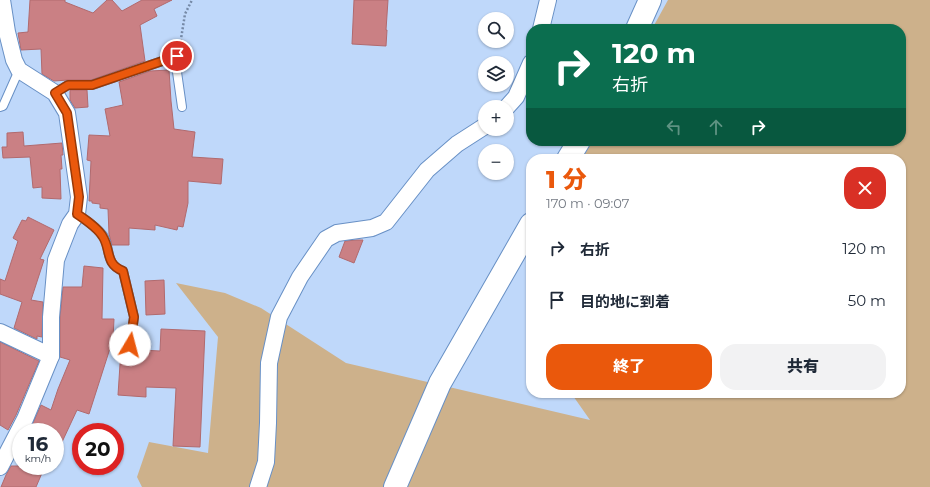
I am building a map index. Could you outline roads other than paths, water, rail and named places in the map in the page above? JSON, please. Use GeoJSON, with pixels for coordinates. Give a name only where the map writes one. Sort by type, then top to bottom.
{"type":"FeatureCollection","features":[{"type":"Feature","properties":{"kind":"street"},"geometry":{"type":"LineString","coordinates":[[0,467],[24,419],[52,356],[52,317],[56,260],[70,224],[77,214],[79,197],[67,113],[55,93],[20,70],[14,60],[7,32],[2,0]]}},
{"type":"Feature","properties":{"kind":"street"},"geometry":{"type":"LineString","coordinates":[[542,24],[548,0]]}},
{"type":"Feature","properties":{"kind":"street"},"geometry":{"type":"LineString","coordinates":[[639,24],[650,0]]}},
{"type":"Feature","properties":{"kind":"street"},"geometry":{"type":"LineString","coordinates":[[513,100],[526,74]]}},
{"type":"Feature","properties":{"kind":"street"},"geometry":{"type":"LineString","coordinates":[[258,487],[266,462],[269,363],[279,317],[300,277],[326,239],[337,233],[372,228],[386,222],[427,170],[457,144],[478,130]]}},
{"type":"Feature","properties":{"kind":"street"},"geometry":{"type":"LineString","coordinates":[[395,487],[440,383],[526,233]]}},
{"type":"Feature","properties":{"kind":"street"},"geometry":{"type":"LineString","coordinates":[[0,332],[52,356]]}},
{"type":"Feature","properties":{"kind":"lane"},"geometry":{"type":"LineString","coordinates":[[55,93],[68,85],[92,85],[177,56],[177,72],[182,107]]}},
{"type":"Feature","properties":{"kind":"lane"},"geometry":{"type":"LineString","coordinates":[[0,107],[2,106],[20,70]]}},
{"type":"Feature","properties":{"kind":"lane"},"geometry":{"type":"LineString","coordinates":[[77,214],[89,222],[103,237],[115,268],[123,271],[134,317],[130,345]]}}]}
